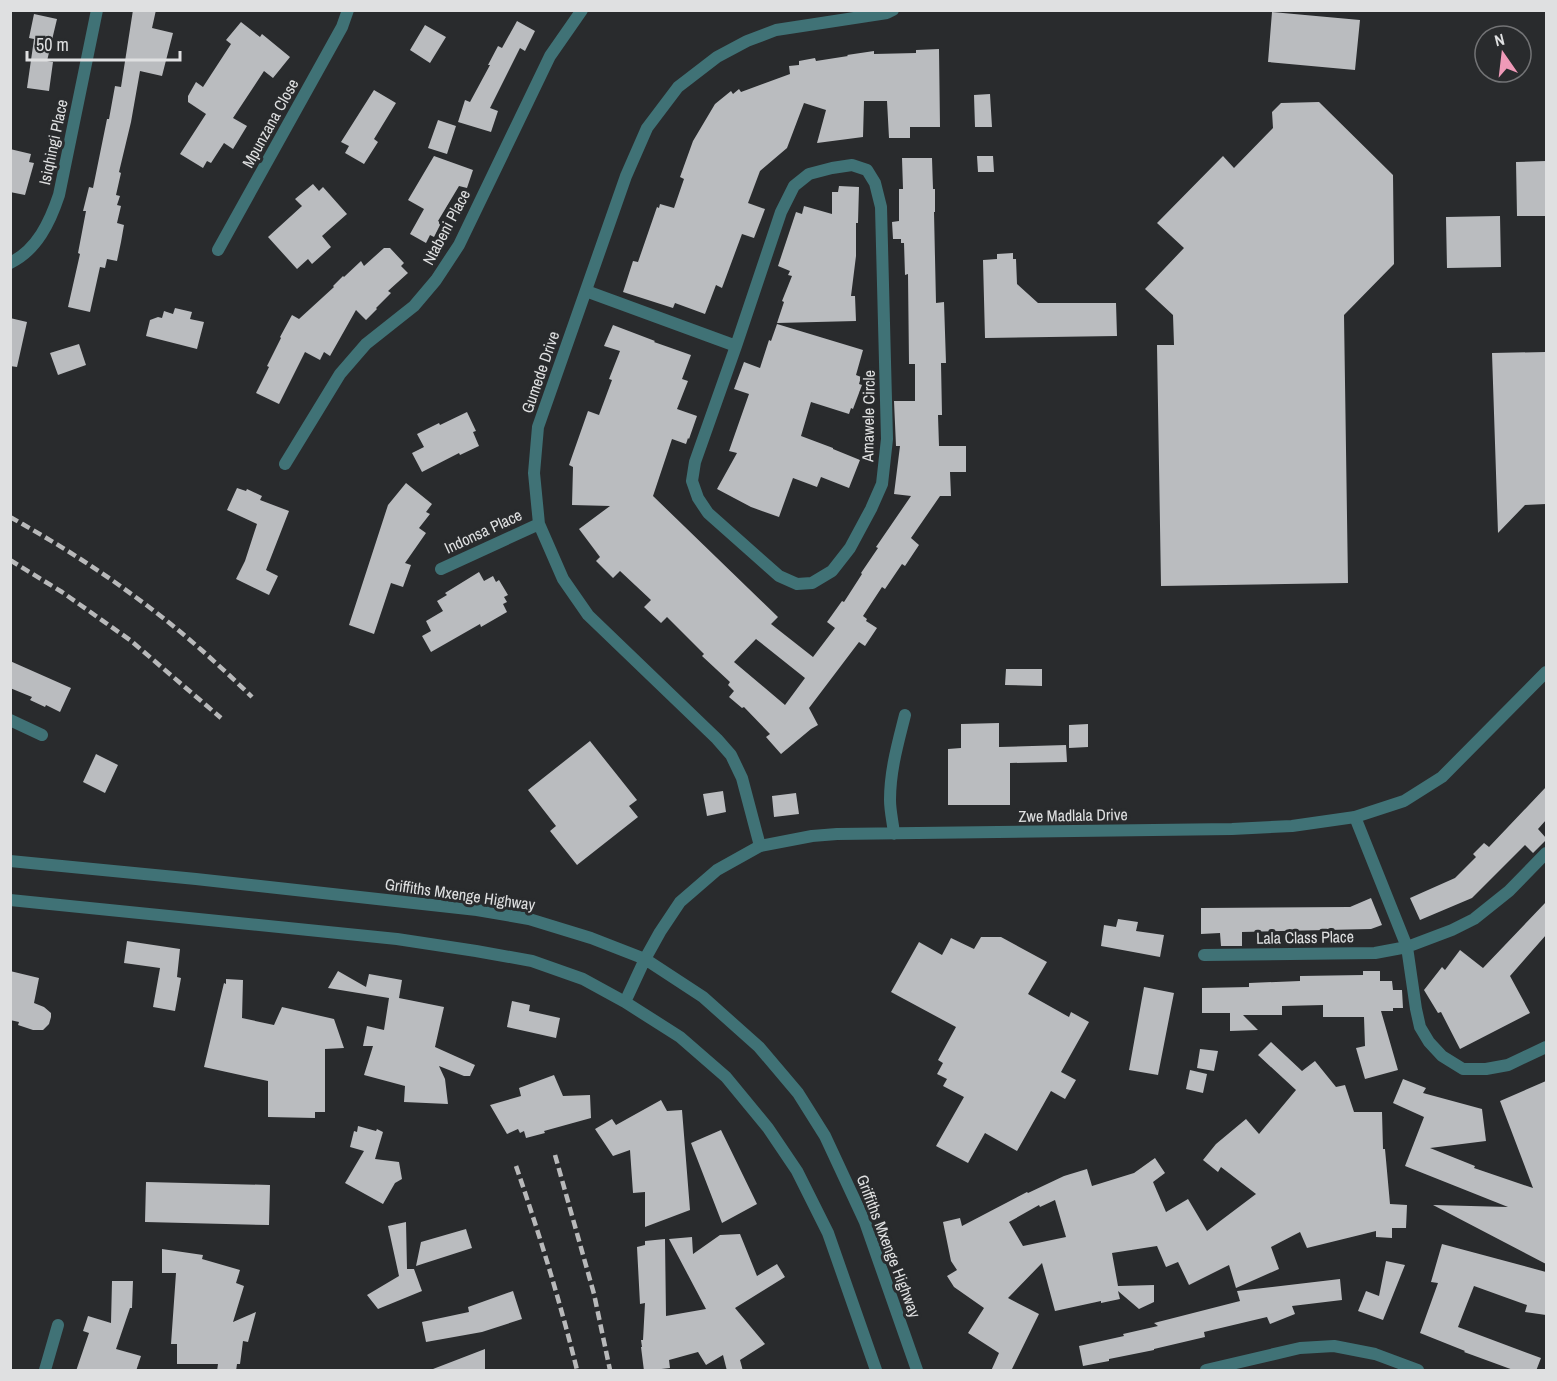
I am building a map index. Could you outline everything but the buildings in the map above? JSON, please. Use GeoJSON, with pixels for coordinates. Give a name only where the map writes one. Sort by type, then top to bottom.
{"type":"FeatureCollection","features":[{"type":"Feature","properties":{"kind":"street","name":"Isiqhingi Place"},"geometry":{"type":"LineString","coordinates":[[10,263],[34,246],[51,219],[97,10]]}},
{"type":"Feature","properties":{"kind":"street","name":"Mpunzana Close"},"geometry":{"type":"LineString","coordinates":[[218,250],[342,27],[348,10]]}},
{"type":"Feature","properties":{"kind":"street","name":"Ntabeni Place"},"geometry":{"type":"LineString","coordinates":[[285,464],[340,374],[366,344],[414,306],[436,280],[459,245],[550,56],[582,10]]}},
{"type":"Feature","properties":{"kind":"street","name":"Gumede Drive"},"geometry":{"type":"LineString","coordinates":[[759,846],[742,778],[731,756],[717,739],[588,615],[563,579],[539,524],[534,473],[538,428],[626,176],[647,128],[678,87],[717,57],[747,41],[776,30],[893,10]]}},
{"type":"Feature","properties":{"kind":"street","name":"Amawele Circle"},"geometry":{"type":"LineString","coordinates":[[852,165],[867,170],[875,183],[881,207],[887,439],[882,484],[850,548],[831,571],[812,583],[797,584],[779,576],[708,513],[698,498],[692,481],[695,462],[736,346],[781,212],[794,186],[809,174],[832,168],[852,165]]}},
{"type":"Feature","properties":{"kind":"street"},"geometry":{"type":"LineString","coordinates":[[586,291],[736,346]]}},
{"type":"Feature","properties":{"kind":"street","name":"Indonsa Place"},"geometry":{"type":"LineString","coordinates":[[441,569],[539,524]]}},
{"type":"Feature","properties":{"kind":"street","name":"Zwe Madlala Drive"},"geometry":{"type":"LineString","coordinates":[[625,1002],[645,959],[680,902],[717,870],[759,846],[812,836],[1232,829],[1292,826],[1355,817],[1404,801],[1442,777],[1546,672]]}},
{"type":"Feature","properties":{"kind":"street"},"geometry":{"type":"LineString","coordinates":[[894,834],[890,801],[891,782],[893,762],[905,714]]}},
{"type":"Feature","properties":{"kind":"street"},"geometry":{"type":"LineString","coordinates":[[10,720],[42,735]]}},
{"type":"Feature","properties":{"kind":"street"},"geometry":{"type":"LineString","coordinates":[[1355,817],[1407,947],[1420,1028],[1429,1042],[1442,1056],[1463,1069],[1486,1069],[1508,1065],[1546,1047]]}},
{"type":"Feature","properties":{"kind":"street","name":"Lala Class Place"},"geometry":{"type":"LineString","coordinates":[[1204,955],[1375,953],[1407,947],[1474,919],[1509,891],[1546,853]]}},
{"type":"Feature","properties":{"kind":"street","name":"Griffiths Mxenge Highway"},"geometry":{"type":"LineString","coordinates":[[10,861],[477,910],[529,919],[591,938],[645,959],[703,997],[759,1047],[798,1093],[825,1136],[865,1222],[917,1371]]}},
{"type":"Feature","properties":{"kind":"street"},"geometry":{"type":"LineString","coordinates":[[10,900],[397,939],[532,961],[583,979],[625,1002],[680,1037],[726,1077],[768,1128],[797,1171],[828,1233],[876,1371]]}},
{"type":"Feature","properties":{"kind":"street"},"geometry":{"type":"LineString","coordinates":[[45,1371],[58,1324]]}},
{"type":"Feature","properties":{"kind":"street"},"geometry":{"type":"LineString","coordinates":[[1206,1371],[1300,1348],[1334,1346],[1375,1354],[1418,1371]]}},
{"type":"Feature","properties":{"kind":"railway"},"geometry":{"type":"LineString","coordinates":[[10,517],[58,545],[150,607],[195,644],[252,697]]}},
{"type":"Feature","properties":{"kind":"railway"},"geometry":{"type":"LineString","coordinates":[[10,560],[62,592],[130,640],[221,718]]}},
{"type":"Feature","properties":{"kind":"railway"},"geometry":{"type":"LineString","coordinates":[[555,1155],[594,1294],[610,1370]]}},
{"type":"Feature","properties":{"kind":"railway"},"geometry":{"type":"LineString","coordinates":[[516,1166],[549,1267],[577,1370]]}}]}
